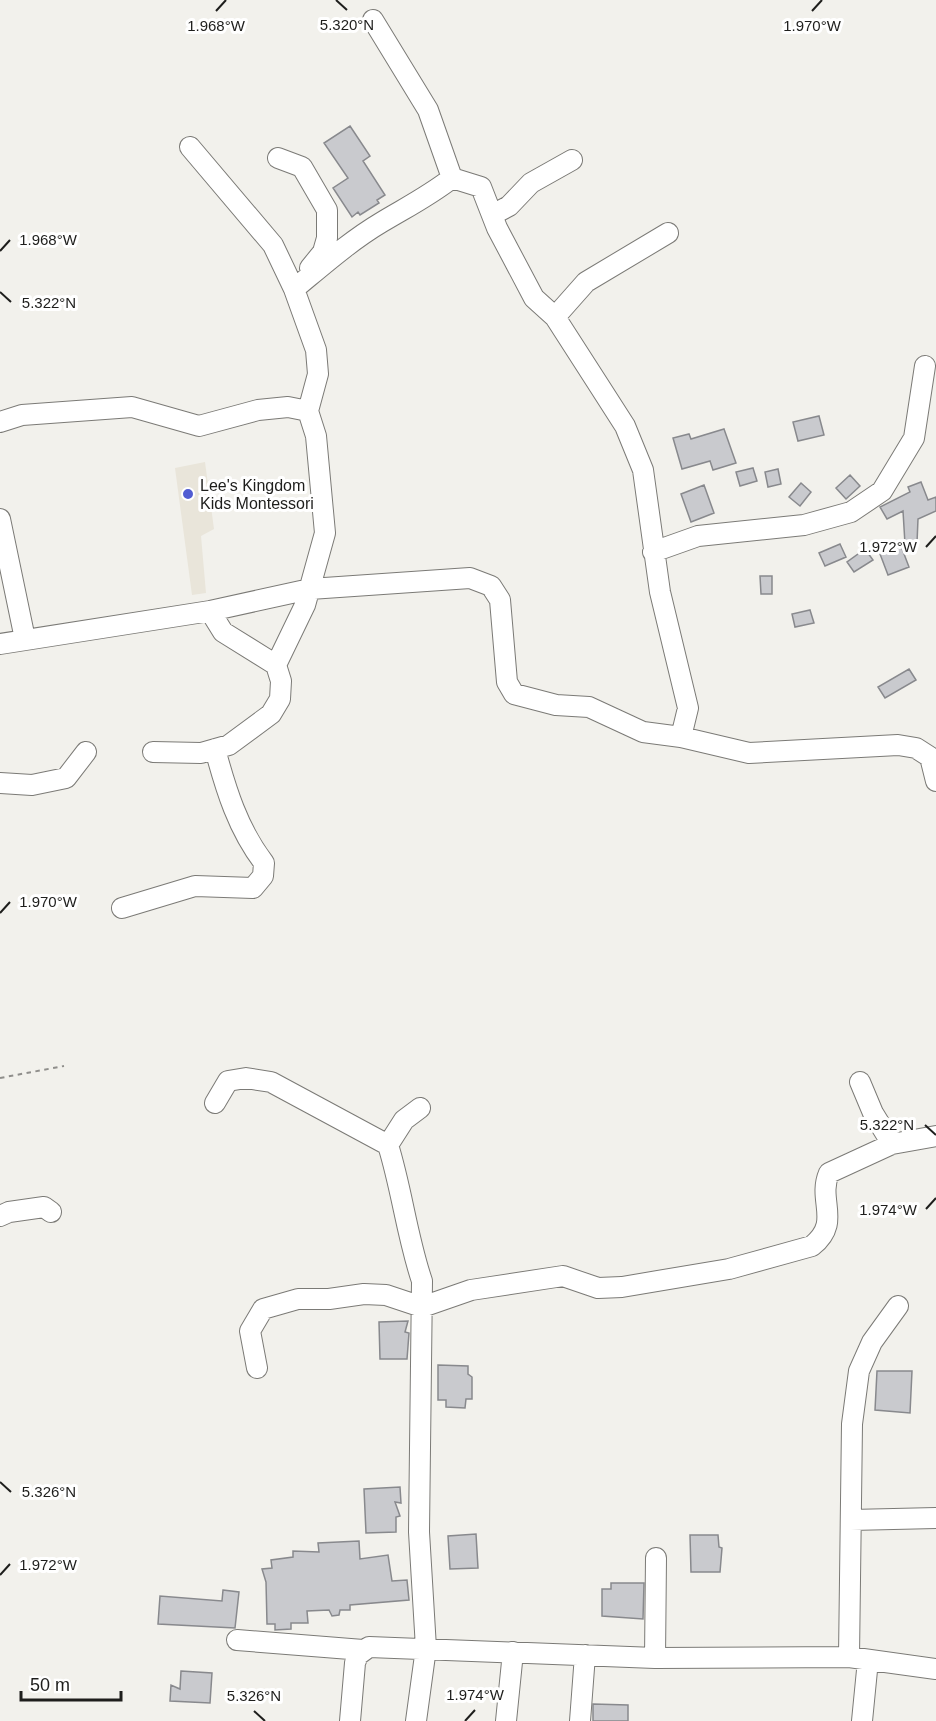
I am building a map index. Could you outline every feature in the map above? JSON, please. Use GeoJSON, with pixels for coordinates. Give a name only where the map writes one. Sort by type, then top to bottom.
{"type":"FeatureCollection","features":[{"type":"Feature","properties":{"kind":"street"},"geometry":{"type":"LineString","coordinates":[[372,20],[428,110],[452,178]]}},
{"type":"Feature","properties":{"kind":"street"},"geometry":{"type":"LineString","coordinates":[[190,147],[273,245],[294,289],[316,350],[318,374],[308,411],[316,436],[325,533],[310,590],[295,630],[276,665]]}},
{"type":"Feature","properties":{"kind":"street"},"geometry":{"type":"LineString","coordinates":[[278,158],[302,167],[327,210],[327,238],[323,252],[294,289]]}},
{"type":"Feature","properties":{"kind":"street"},"geometry":{"type":"LineString","coordinates":[[492,215],[509,206],[531,183],[572,160]]}},
{"type":"Feature","properties":{"kind":"street"},"geometry":{"type":"LineString","coordinates":[[452,178],[481,187],[492,215],[534,298],[555,317],[625,426],[643,470],[653,528],[653,552],[688,708],[681,737]]}},
{"type":"Feature","properties":{"kind":"street"},"geometry":{"type":"LineString","coordinates":[[294,289],[346,246],[381,222],[424,200],[452,178]]}},
{"type":"Feature","properties":{"kind":"street"},"geometry":{"type":"LineString","coordinates":[[555,317],[586,282],[668,233]]}},
{"type":"Feature","properties":{"kind":"street"},"geometry":{"type":"LineString","coordinates":[[653,552],[698,536],[804,525],[851,512],[882,491],[914,438],[925,366]]}},
{"type":"Feature","properties":{"kind":"street"},"geometry":{"type":"LineString","coordinates":[[0,422],[22,415],[132,407],[199,426],[258,410],[288,407],[308,411]]}},
{"type":"Feature","properties":{"kind":"street"},"geometry":{"type":"LineString","coordinates":[[0,519],[25,639]]}},
{"type":"Feature","properties":{"kind":"street"},"geometry":{"type":"LineString","coordinates":[[0,644],[210,611],[310,590],[470,578],[491,586],[500,600],[507,682],[514,694],[556,705],[589,707],[643,732],[681,737],[749,753],[907,746],[916,748],[930,757],[936,781]]}},
{"type":"Feature","properties":{"kind":"street"},"geometry":{"type":"LineString","coordinates":[[153,752],[201,753],[229,744],[271,714],[280,699],[281,681],[276,665],[223,632],[210,611]]}},
{"type":"Feature","properties":{"kind":"street"},"geometry":{"type":"LineString","coordinates":[[122,908],[195,886],[253,888],[263,876],[264,863],[253,848],[232,806],[215,749]]}},
{"type":"Feature","properties":{"kind":"street"},"geometry":{"type":"LineString","coordinates":[[0,783],[32,785],[66,778],[86,752]]}},
{"type":"Feature","properties":{"kind":"street"},"geometry":{"type":"LineString","coordinates":[[215,1103],[228,1082],[246,1078],[271,1082],[388,1145]]}},
{"type":"Feature","properties":{"kind":"street"},"geometry":{"type":"LineString","coordinates":[[860,1082],[873,1113],[892,1144]]}},
{"type":"Feature","properties":{"kind":"street"},"geometry":{"type":"LineString","coordinates":[[416,1721],[426,1648],[419,1532],[422,1281],[413,1256],[410,1230],[388,1145],[404,1120],[420,1108]]}},
{"type":"Feature","properties":{"kind":"street"},"geometry":{"type":"LineString","coordinates":[[257,1368],[250,1331],[263,1309],[298,1299],[329,1299],[364,1294],[386,1295],[422,1307],[471,1290],[563,1276],[598,1288],[622,1287],[729,1269],[812,1246],[821,1238],[828,1226],[826,1181],[829,1173],[892,1144],[936,1137]]}},
{"type":"Feature","properties":{"kind":"street"},"geometry":{"type":"LineString","coordinates":[[0,1216],[9,1212],[44,1207],[51,1212]]}},
{"type":"Feature","properties":{"kind":"street"},"geometry":{"type":"LineString","coordinates":[[849,1657],[852,1424],[859,1371],[872,1342],[898,1306]]}},
{"type":"Feature","properties":{"kind":"street"},"geometry":{"type":"LineString","coordinates":[[851,1520],[936,1518]]}},
{"type":"Feature","properties":{"kind":"street"},"geometry":{"type":"LineString","coordinates":[[655,1658],[656,1558]]}},
{"type":"Feature","properties":{"kind":"street"},"geometry":{"type":"LineString","coordinates":[[237,1640],[363,1650],[369,1647],[426,1648],[655,1658],[849,1657],[936,1669]]}},
{"type":"Feature","properties":{"kind":"street"},"geometry":{"type":"LineString","coordinates":[[350,1721],[355,1663],[363,1650]]}},
{"type":"Feature","properties":{"kind":"street"},"geometry":{"type":"LineString","coordinates":[[506,1721],[513,1652]]}},
{"type":"Feature","properties":{"kind":"street"},"geometry":{"type":"LineString","coordinates":[[580,1721],[585,1655]]}},
{"type":"Feature","properties":{"kind":"street"},"geometry":{"type":"LineString","coordinates":[[862,1721],[868,1660]]}},
{"type":"Feature","properties":{"kind":"path"},"geometry":{"type":"LineString","coordinates":[[0,1078],[64,1066]]}},
{"type":"Feature","properties":{"kind":"shaded area"},"geometry":{"type":"Polygon","coordinates":[[[205,462],[214,529],[201,536],[206,593],[192,595],[175,468],[205,462]]]}},
{"type":"Feature","properties":{"kind":"building"},"geometry":{"type":"Polygon","coordinates":[[[350,126],[370,156],[363,161],[385,195],[377,200],[379,203],[360,215],[358,212],[352,217],[333,188],[348,178],[324,143],[350,126]]]}},
{"type":"Feature","properties":{"kind":"building"},"geometry":{"type":"Polygon","coordinates":[[[819,416],[824,435],[798,441],[793,422],[819,416]]]}},
{"type":"Feature","properties":{"kind":"building"},"geometry":{"type":"Polygon","coordinates":[[[724,429],[736,463],[713,470],[710,461],[682,469],[673,438],[689,434],[691,439],[724,429]]]}},
{"type":"Feature","properties":{"kind":"building"},"geometry":{"type":"Polygon","coordinates":[[[753,468],[757,481],[740,486],[736,472],[753,468]]]}},
{"type":"Feature","properties":{"kind":"building"},"geometry":{"type":"Polygon","coordinates":[[[778,469],[781,484],[768,487],[765,472],[778,469]]]}},
{"type":"Feature","properties":{"kind":"building"},"geometry":{"type":"Polygon","coordinates":[[[850,475],[860,486],[846,499],[836,488],[850,475]]]}},
{"type":"Feature","properties":{"kind":"building"},"geometry":{"type":"Polygon","coordinates":[[[921,482],[928,500],[936,497],[936,511],[918,519],[917,543],[905,544],[903,511],[887,519],[880,507],[910,492],[908,487],[921,482]]]}},
{"type":"Feature","properties":{"kind":"building"},"geometry":{"type":"Polygon","coordinates":[[[801,483],[811,492],[800,506],[789,497],[801,483]]]}},
{"type":"Feature","properties":{"kind":"building"},"geometry":{"type":"Polygon","coordinates":[[[704,485],[714,513],[691,522],[681,494],[704,485]]]}},
{"type":"Feature","properties":{"kind":"building"},"geometry":{"type":"Polygon","coordinates":[[[840,544],[846,557],[825,566],[819,553],[840,544]]]}},
{"type":"Feature","properties":{"kind":"building"},"geometry":{"type":"Polygon","coordinates":[[[901,546],[909,567],[888,575],[880,554],[901,546]]]}},
{"type":"Feature","properties":{"kind":"building"},"geometry":{"type":"Polygon","coordinates":[[[865,549],[873,560],[854,572],[847,562],[865,549]]]}},
{"type":"Feature","properties":{"kind":"building"},"geometry":{"type":"Polygon","coordinates":[[[760,576],[772,576],[772,594],[761,594],[760,576]]]}},
{"type":"Feature","properties":{"kind":"building"},"geometry":{"type":"Polygon","coordinates":[[[810,610],[814,623],[795,627],[792,614],[810,610]]]}},
{"type":"Feature","properties":{"kind":"building"},"geometry":{"type":"Polygon","coordinates":[[[909,669],[916,680],[885,698],[878,687],[909,669]]]}},
{"type":"Feature","properties":{"kind":"building"},"geometry":{"type":"Polygon","coordinates":[[[408,1321],[405,1332],[409,1333],[407,1359],[380,1359],[379,1322],[408,1321]]]}},
{"type":"Feature","properties":{"kind":"building"},"geometry":{"type":"Polygon","coordinates":[[[438,1365],[468,1366],[468,1374],[472,1377],[472,1399],[466,1399],[465,1408],[446,1407],[446,1400],[438,1400],[438,1365]]]}},
{"type":"Feature","properties":{"kind":"building"},"geometry":{"type":"Polygon","coordinates":[[[877,1371],[912,1371],[910,1413],[875,1410],[877,1371]]]}},
{"type":"Feature","properties":{"kind":"building"},"geometry":{"type":"Polygon","coordinates":[[[400,1487],[401,1503],[395,1502],[400,1516],[396,1517],[396,1532],[366,1533],[364,1489],[400,1487]]]}},
{"type":"Feature","properties":{"kind":"building"},"geometry":{"type":"Polygon","coordinates":[[[476,1534],[478,1568],[450,1569],[448,1536],[476,1534]]]}},
{"type":"Feature","properties":{"kind":"building"},"geometry":{"type":"Polygon","coordinates":[[[690,1535],[718,1535],[719,1547],[722,1548],[720,1572],[691,1572],[690,1535]]]}},
{"type":"Feature","properties":{"kind":"building"},"geometry":{"type":"Polygon","coordinates":[[[359,1541],[360,1559],[388,1555],[392,1581],[407,1580],[409,1600],[350,1605],[350,1610],[340,1610],[339,1615],[332,1616],[329,1610],[307,1611],[308,1623],[291,1623],[291,1629],[275,1630],[275,1624],[267,1624],[266,1582],[262,1569],[272,1568],[271,1560],[293,1557],[293,1551],[319,1552],[318,1543],[359,1541]]]}},
{"type":"Feature","properties":{"kind":"building"},"geometry":{"type":"Polygon","coordinates":[[[611,1583],[644,1583],[643,1619],[602,1616],[602,1589],[611,1589],[611,1583]]]}},
{"type":"Feature","properties":{"kind":"building"},"geometry":{"type":"Polygon","coordinates":[[[223,1590],[239,1592],[235,1628],[158,1624],[160,1596],[222,1601],[223,1590]]]}},
{"type":"Feature","properties":{"kind":"building"},"geometry":{"type":"Polygon","coordinates":[[[181,1671],[212,1673],[210,1703],[170,1701],[171,1685],[180,1689],[181,1671]]]}},
{"type":"Feature","properties":{"kind":"building"},"geometry":{"type":"Polygon","coordinates":[[[593,1704],[628,1705],[628,1721],[593,1721],[593,1704]]]}},
{"type":"Feature","properties":{"kind":"place","name":"Lee's Kingdom Kids Montessori"},"geometry":{"type":"Point","coordinates":[188,494]}}]}
